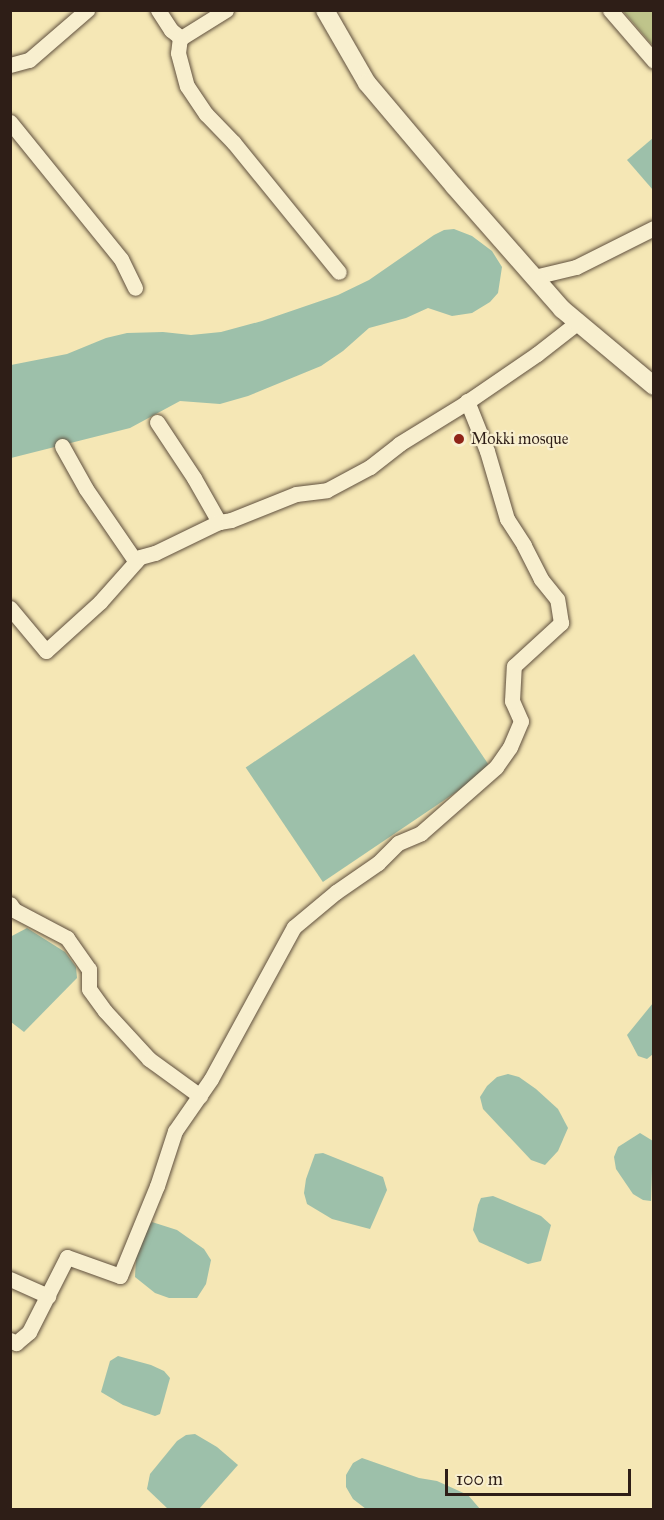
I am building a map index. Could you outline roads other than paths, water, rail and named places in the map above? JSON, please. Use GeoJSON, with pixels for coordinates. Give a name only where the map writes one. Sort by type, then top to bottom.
{"type":"FeatureCollection","features":[{"type":"Feature","properties":{"kind":"street"},"geometry":{"type":"LineString","coordinates":[[10,65],[29,60],[87,10]]}},
{"type":"Feature","properties":{"kind":"street"},"geometry":{"type":"LineString","coordinates":[[158,10],[171,30],[183,38],[226,10]]}},
{"type":"Feature","properties":{"kind":"street"},"geometry":{"type":"LineString","coordinates":[[325,10],[367,82],[534,277],[562,309],[654,386]]}},
{"type":"Feature","properties":{"kind":"street"},"geometry":{"type":"LineString","coordinates":[[610,10],[654,61]]}},
{"type":"Feature","properties":{"kind":"street"},"geometry":{"type":"LineString","coordinates":[[180,37],[178,53],[187,86],[207,114],[234,142],[339,272]]}},
{"type":"Feature","properties":{"kind":"street"},"geometry":{"type":"LineString","coordinates":[[10,122],[121,259],[135,288]]}},
{"type":"Feature","properties":{"kind":"street"},"geometry":{"type":"LineString","coordinates":[[534,277],[576,267],[654,228]]}},
{"type":"Feature","properties":{"kind":"street"},"geometry":{"type":"LineString","coordinates":[[10,608],[46,651],[100,602],[140,557],[155,553],[219,522],[231,520],[296,494],[327,490],[370,467],[399,444],[537,354],[578,322]]}},
{"type":"Feature","properties":{"kind":"street"},"geometry":{"type":"LineString","coordinates":[[10,1340],[16,1342],[28,1332],[68,1257],[120,1276],[157,1186],[175,1131],[200,1096],[294,927],[336,892],[378,863],[398,843],[421,833],[496,767],[510,747],[521,721],[512,701],[513,666],[561,623],[557,599],[541,579],[524,545],[507,519],[487,451],[467,401]]}},
{"type":"Feature","properties":{"kind":"street"},"geometry":{"type":"LineString","coordinates":[[157,422],[194,477],[219,522]]}},
{"type":"Feature","properties":{"kind":"street"},"geometry":{"type":"LineString","coordinates":[[62,446],[98,508],[136,561]]}},
{"type":"Feature","properties":{"kind":"street"},"geometry":{"type":"LineString","coordinates":[[10,904],[14,910],[67,938],[89,969],[89,989],[105,1011],[149,1059],[200,1096]]}},
{"type":"Feature","properties":{"kind":"street"},"geometry":{"type":"LineString","coordinates":[[10,1279],[48,1296]]}},
{"type":"Feature","properties":{"kind":"place","name":"Mokki mosque"},"geometry":{"type":"Point","coordinates":[459,439]}}]}
